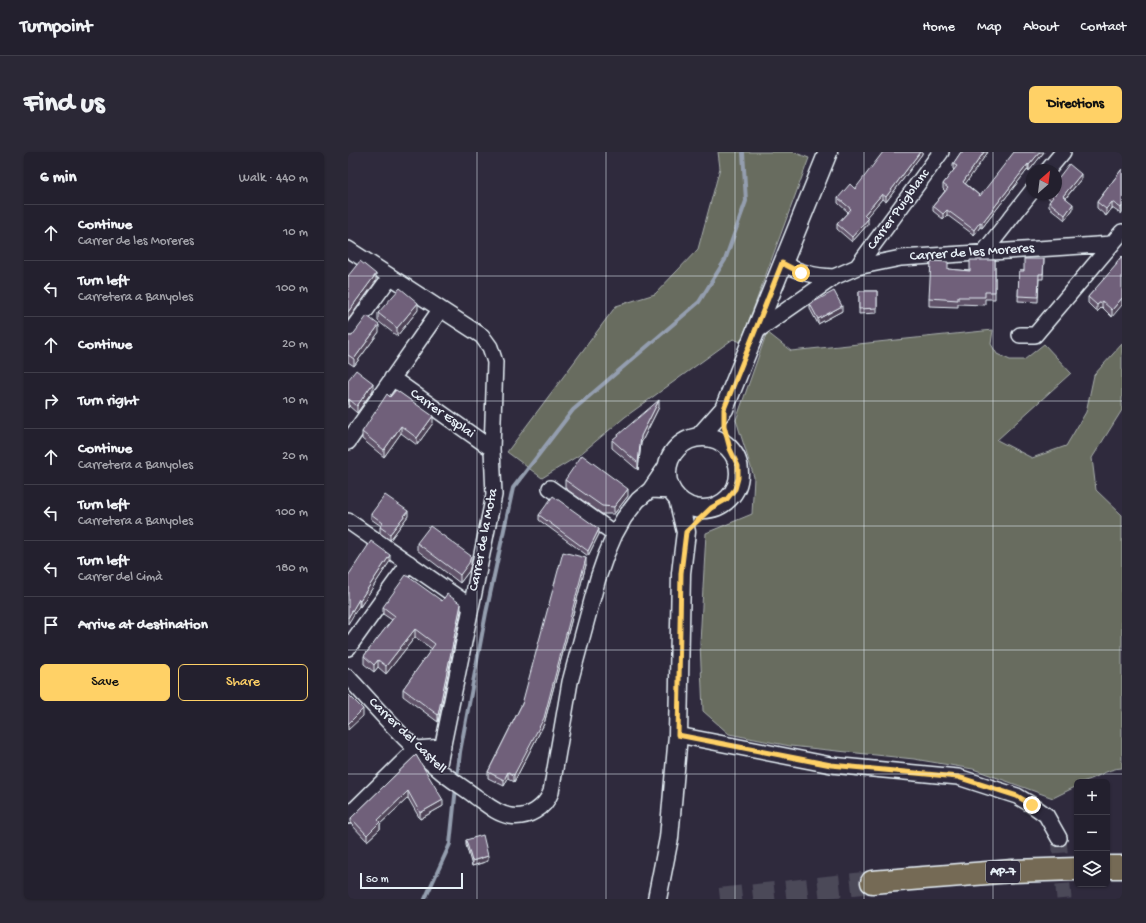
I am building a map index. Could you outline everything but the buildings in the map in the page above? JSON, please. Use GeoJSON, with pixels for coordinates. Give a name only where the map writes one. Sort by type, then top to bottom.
{"type":"FeatureCollection","features":[{"type":"Feature","properties":{"kind":"highway"},"geometry":{"type":"LineString","coordinates":[[1110,867],[1122,867]]}},
{"type":"Feature","properties":{"kind":"highway","name":"AP-7"},"geometry":{"type":"LineString","coordinates":[[872,882],[960,875],[1074,869]]}},
{"type":"Feature","properties":{"kind":"street"},"geometry":{"type":"LineString","coordinates":[[699,437],[724,409],[828,152]]}},
{"type":"Feature","properties":{"kind":"street","name":"Carrer Puigblanc"},"geometry":{"type":"LineString","coordinates":[[857,267],[941,152]]}},
{"type":"Feature","properties":{"kind":"street"},"geometry":{"type":"LineString","coordinates":[[1053,164],[1062,152]]}},
{"type":"Feature","properties":{"kind":"street"},"geometry":{"type":"LineString","coordinates":[[984,252],[1026,199]]}},
{"type":"Feature","properties":{"kind":"street"},"geometry":{"type":"LineString","coordinates":[[1020,335],[1035,334],[1122,232]]}},
{"type":"Feature","properties":{"kind":"street","name":"Carrer de les Moreres"},"geometry":{"type":"LineString","coordinates":[[755,332],[834,277],[857,267],[901,258],[1112,244]]}},
{"type":"Feature","properties":{"kind":"street","name":"Carrer de la Mota"},"geometry":{"type":"LineString","coordinates":[[348,249],[482,336],[490,347],[495,362],[492,449],[494,495],[442,747],[443,773]]}},
{"type":"Feature","properties":{"kind":"street","name":"Carrer de les Moreres"},"geometry":{"type":"LineString","coordinates":[[782,263],[801,273],[834,277]]}},
{"type":"Feature","properties":{"kind":"street"},"geometry":{"type":"LineString","coordinates":[[348,335],[390,277]]}},
{"type":"Feature","properties":{"kind":"street"},"geometry":{"type":"LineString","coordinates":[[348,442],[440,310]]}},
{"type":"Feature","properties":{"kind":"street","name":"Carrer Esplai"},"geometry":{"type":"LineString","coordinates":[[392,378],[492,449]]}},
{"type":"Feature","properties":{"kind":"street"},"geometry":{"type":"LineString","coordinates":[[686,532],[711,508],[727,499],[737,484],[738,466],[730,449],[724,426],[724,409]]}},
{"type":"Feature","properties":{"kind":"street"},"geometry":{"type":"LineString","coordinates":[[550,488],[615,534],[624,518],[638,500],[650,490],[677,447],[689,439],[699,437],[713,438],[730,449]]}},
{"type":"Feature","properties":{"kind":"street"},"geometry":{"type":"LineString","coordinates":[[657,899],[669,838],[678,735],[681,573],[686,532],[675,495],[667,476],[667,465]]}},
{"type":"Feature","properties":{"kind":"street"},"geometry":{"type":"LineString","coordinates":[[650,490],[675,495],[691,507],[711,508]]}},
{"type":"Feature","properties":{"kind":"street"},"geometry":{"type":"LineString","coordinates":[[348,521],[470,606]]}},
{"type":"Feature","properties":{"kind":"street","name":"Carrer del Castell"},"geometry":{"type":"LineString","coordinates":[[349,680],[416,749],[443,773],[498,812],[510,816],[522,816],[538,809],[544,805],[551,792],[572,675],[598,578],[615,534]]}},
{"type":"Feature","properties":{"kind":"street"},"geometry":{"type":"LineString","coordinates":[[348,648],[409,563]]}},
{"type":"Feature","properties":{"kind":"street"},"geometry":{"type":"LineString","coordinates":[[678,735],[831,765],[958,777],[1017,796],[1032,805],[1046,816],[1059,838]]}},
{"type":"Feature","properties":{"kind":"street"},"geometry":{"type":"LineString","coordinates":[[348,816],[416,749],[442,747]]}},
{"type":"Feature","properties":{"kind":"shaded area"},"geometry":{"type":"Polygon","coordinates":[[[718,152],[793,152],[809,158],[741,342],[733,339],[625,417],[578,456],[542,478],[507,452],[616,306],[655,294],[698,249],[720,168],[718,152]]]}},
{"type":"Feature","properties":{"kind":"shaded area"},"geometry":{"type":"Polygon","coordinates":[[[993,330],[991,344],[997,354],[1010,360],[1024,360],[1044,344],[1071,373],[997,440],[1032,458],[1066,446],[1086,412],[1094,375],[1122,344],[1122,410],[1092,458],[1096,490],[1122,515],[1122,768],[1111,770],[1091,779],[1074,779],[1074,788],[1053,798],[973,769],[914,759],[790,746],[729,734],[703,711],[700,643],[706,533],[752,514],[754,477],[736,420],[767,332],[791,351],[993,330]]]}},
{"type":"Feature","properties":{"kind":"waterway"},"geometry":{"type":"LineString","coordinates":[[457,778],[460,752],[486,613],[513,488],[573,410],[699,302],[725,260],[746,201],[743,152]]}},
{"type":"Feature","properties":{"kind":"waterway"},"geometry":{"type":"LineString","coordinates":[[425,899],[450,844],[456,787]]}},
{"type":"Feature","properties":{"kind":"tunnel"},"geometry":{"type":"LineString","coordinates":[[1059,838],[1064,899]]}},
{"type":"Feature","properties":{"kind":"tunnel"},"geometry":{"type":"LineString","coordinates":[[720,899],[872,882]]}},
{"type":"Feature","properties":{"kind":"route"},"geometry":{"type":"LineString","coordinates":[[801,273],[782,263],[724,409],[724,426],[730,449],[734,454],[739,472],[735,489],[727,499],[702,515],[686,532],[681,573],[678,735],[831,765],[958,777],[1017,796],[1032,805]]}}]}
